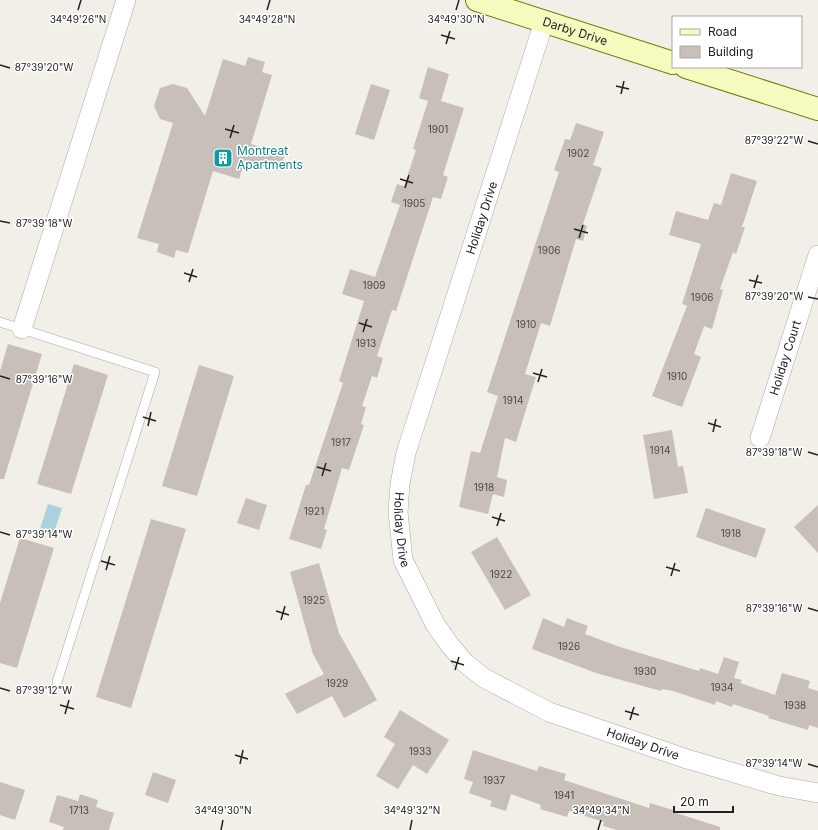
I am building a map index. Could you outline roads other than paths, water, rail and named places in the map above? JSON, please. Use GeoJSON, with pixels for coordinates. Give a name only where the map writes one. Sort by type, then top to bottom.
{"type":"FeatureCollection","features":[{"type":"Feature","properties":{"kind":"main road","name":"Darby Drive"},"geometry":{"type":"LineString","coordinates":[[477,0],[672,63]]}},
{"type":"Feature","properties":{"kind":"main road"},"geometry":{"type":"LineString","coordinates":[[689,68],[818,109]]}},
{"type":"Feature","properties":{"kind":"street"},"geometry":{"type":"LineString","coordinates":[[22,329],[126,0]]}},
{"type":"Feature","properties":{"kind":"street","name":"Holiday Drive"},"geometry":{"type":"LineString","coordinates":[[544,22],[406,454],[400,484],[398,512],[404,560],[435,624],[465,663],[484,678],[549,712],[618,736],[779,786],[818,793]]}},
{"type":"Feature","properties":{"kind":"street","name":"Holiday Court"},"geometry":{"type":"LineString","coordinates":[[760,438],[818,256]]}},
{"type":"Feature","properties":{"kind":"lane"},"geometry":{"type":"LineString","coordinates":[[0,322],[155,372],[57,682]]}},
{"type":"Feature","properties":{"kind":"water"},"geometry":{"type":"Polygon","coordinates":[[[48,504],[62,508],[53,536],[39,532],[48,504]]]}},
{"type":"Feature","properties":{"kind":"place","name":"Montreat Apartments"},"geometry":{"type":"Point","coordinates":[223,158]}}]}
